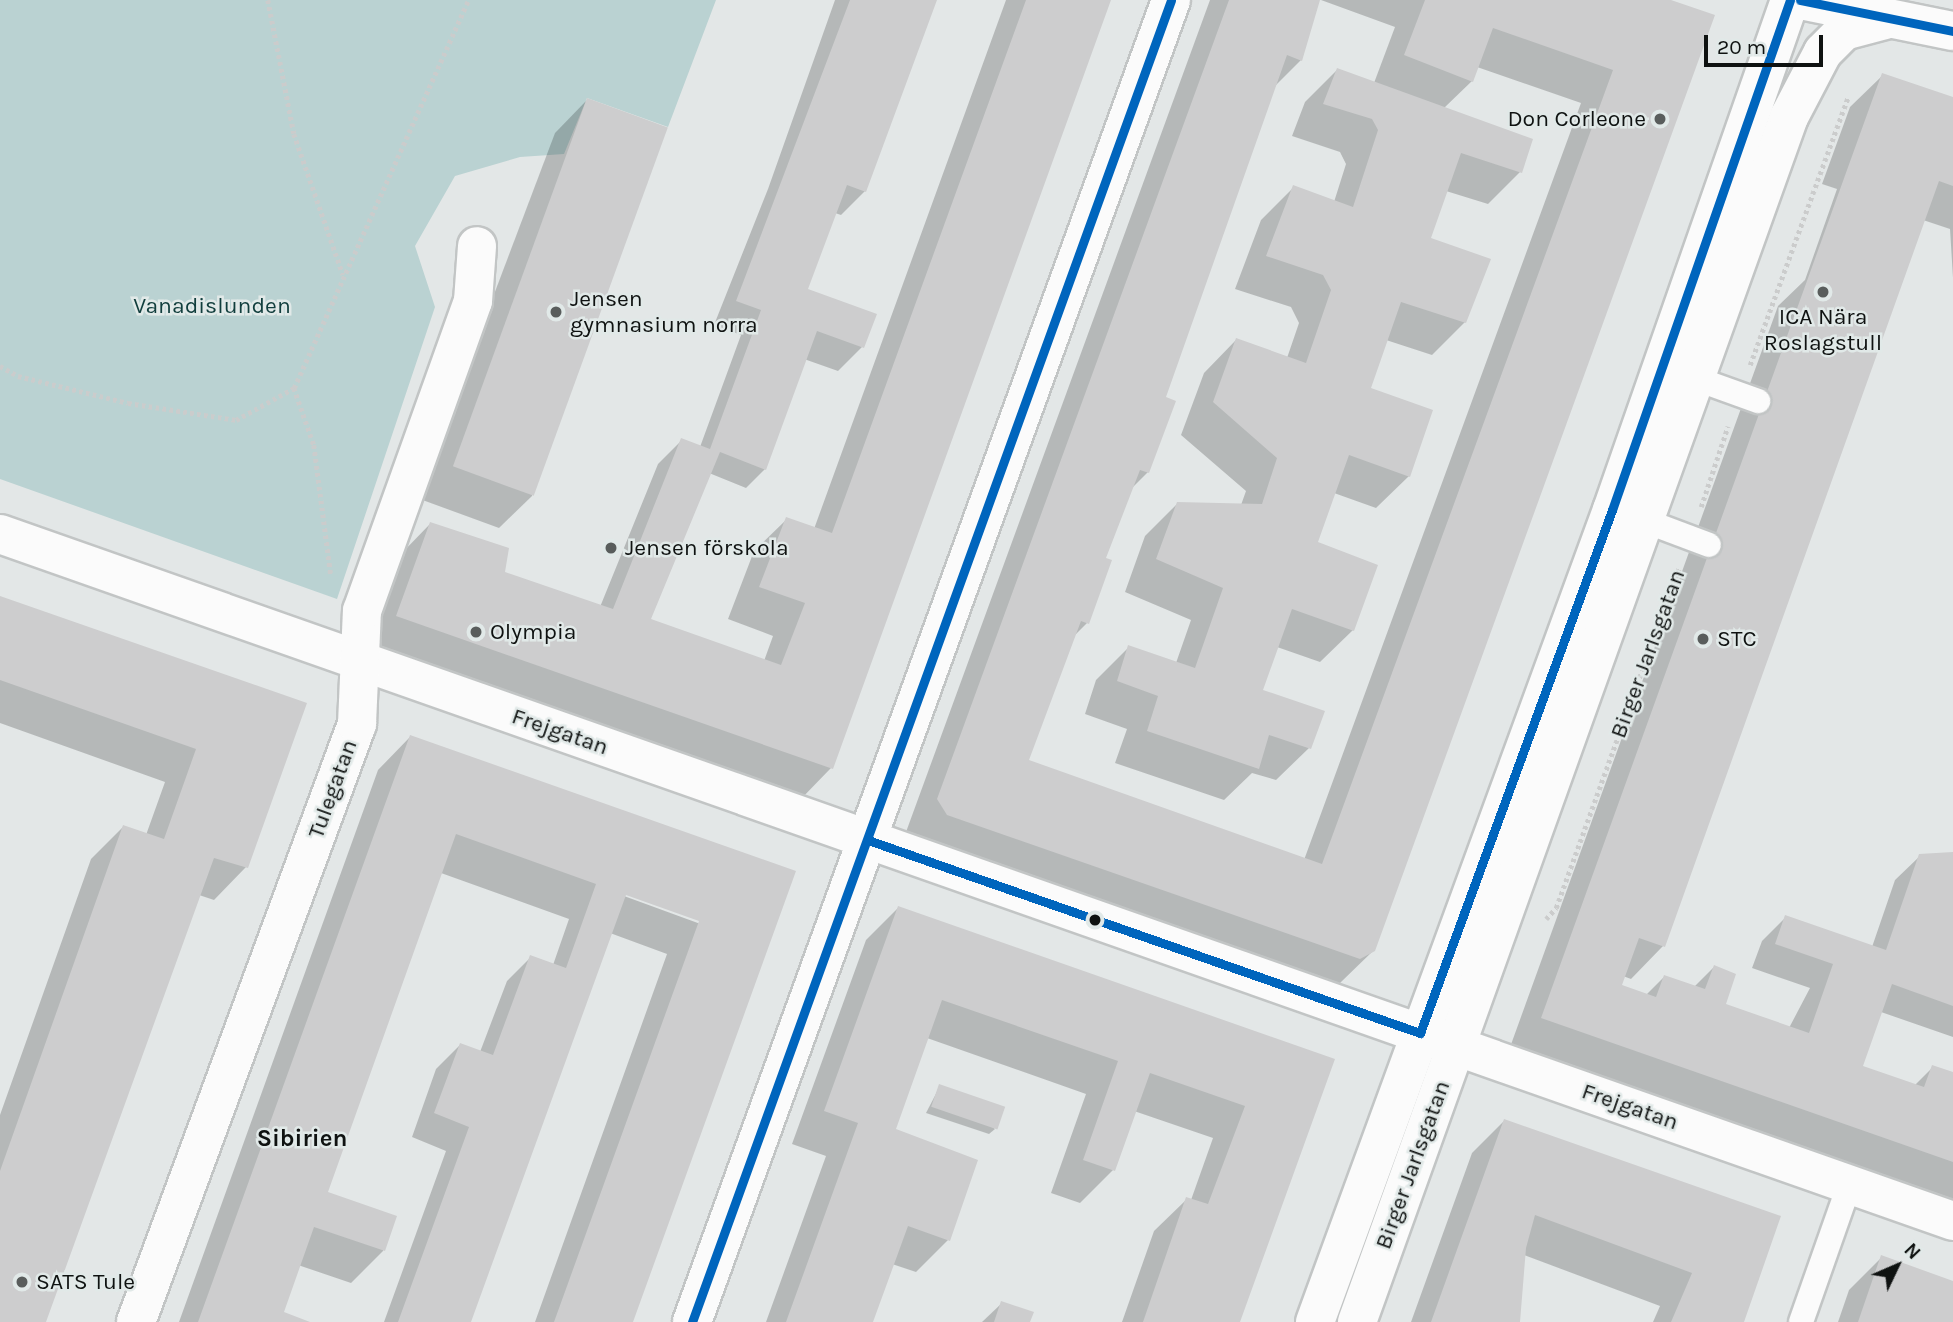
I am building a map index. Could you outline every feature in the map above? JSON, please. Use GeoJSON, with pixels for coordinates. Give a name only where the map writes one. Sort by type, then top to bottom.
{"type":"FeatureCollection","features":[{"type":"Feature","properties":{"kind":"street"},"geometry":{"type":"LineString","coordinates":[[692,1322],[868,840],[883,787],[1171,0]]}},
{"type":"Feature","properties":{"kind":"street","name":"Birger Jarlsgatan"},"geometry":{"type":"LineString","coordinates":[[1357,1322],[1456,1046],[1628,515],[1679,373],[1790,0]]}},
{"type":"Feature","properties":{"kind":"street"},"geometry":{"type":"LineString","coordinates":[[1800,0],[1878,10],[1947,34]]}},
{"type":"Feature","properties":{"kind":"street","name":"Birger Jarlsgatan"},"geometry":{"type":"LineString","coordinates":[[1679,373],[1809,72],[1844,31],[1878,10]]}},
{"type":"Feature","properties":{"kind":"street","name":"Tulegatan"},"geometry":{"type":"LineString","coordinates":[[136,1322],[357,724],[362,611],[473,301],[477,246]]}},
{"type":"Feature","properties":{"kind":"street","name":"Birger Jarlsgatan"},"geometry":{"type":"LineString","coordinates":[[1315,1322],[1420,1033],[1628,515]]}},
{"type":"Feature","properties":{"kind":"street","name":"Frejgatan"},"geometry":{"type":"LineString","coordinates":[[0,534],[1953,1221]]}},
{"type":"Feature","properties":{"kind":"lane"},"geometry":{"type":"LineString","coordinates":[[1679,373],[1749,398]]}},
{"type":"Feature","properties":{"kind":"lane"},"geometry":{"type":"LineString","coordinates":[[1628,515],[1699,541]]}},
{"type":"Feature","properties":{"kind":"lane"},"geometry":{"type":"LineString","coordinates":[[1801,1322],[1850,1183]]}},
{"type":"Feature","properties":{"kind":"path"},"geometry":{"type":"LineString","coordinates":[[268,0],[294,134],[343,275]]}},
{"type":"Feature","properties":{"kind":"path"},"geometry":{"type":"LineString","coordinates":[[0,366],[18,376],[128,403],[236,420],[294,387],[468,0]]}},
{"type":"Feature","properties":{"kind":"path","name":"Birger Jarlsgatan"},"geometry":{"type":"LineString","coordinates":[[1538,928],[1556,908],[1699,541],[1850,90]]}},
{"type":"Feature","properties":{"kind":"path"},"geometry":{"type":"LineString","coordinates":[[294,387],[314,445],[333,590]]}},
{"type":"Feature","properties":{"kind":"green space","name":"Vanadislunden"},"geometry":{"type":"Polygon","coordinates":[[[0,0],[716,0],[668,127],[587,98],[564,154],[520,157],[455,176],[415,246],[435,307],[337,599],[0,479],[0,0]]]}},
{"type":"Feature","properties":{"kind":"building"},"geometry":{"type":"Polygon","coordinates":[[[850,0],[937,0],[866,192],[847,185],[808,289],[877,314],[864,348],[817,331],[766,470],[720,452],[651,619],[781,665],[805,603],[759,587],[786,517],[832,533],[1026,0],[1111,0],[833,769],[396,616],[430,522],[509,548],[505,572],[613,609],[681,438],[710,449],[761,310],[736,301],[850,0]]]}},
{"type":"Feature","properties":{"kind":"building"},"geometry":{"type":"Polygon","coordinates":[[[1229,0],[1320,0],[1302,61],[1287,55],[1166,397],[1176,401],[1149,473],[1140,470],[1106,558],[1112,560],[1089,624],[1081,621],[1029,760],[1322,864],[1613,70],[1493,28],[1473,82],[1404,55],[1425,0],[1671,0],[1715,15],[1375,951],[1360,959],[947,815],[937,799],[1229,0]]]}},
{"type":"Feature","properties":{"kind":"building"},"geometry":{"type":"Polygon","coordinates":[[[1337,68],[1533,139],[1522,173],[1461,153],[1431,238],[1491,259],[1466,323],[1401,302],[1371,388],[1433,410],[1410,477],[1349,455],[1318,542],[1378,565],[1354,631],[1292,609],[1263,690],[1325,711],[1311,749],[1269,735],[1259,769],[1147,731],[1158,696],[1117,681],[1128,645],[1195,668],[1223,588],[1156,559],[1177,502],[1262,504],[1277,458],[1213,402],[1236,338],[1306,363],[1331,290],[1323,275],[1266,256],[1293,185],[1353,207],[1378,130],[1372,119],[1323,104],[1337,68]]]}},
{"type":"Feature","properties":{"kind":"building"},"geometry":{"type":"Polygon","coordinates":[[[1882,73],[1953,97],[1953,186],[1939,181],[1665,947],[1639,938],[1622,985],[1656,997],[1664,975],[1705,989],[1714,965],[1736,974],[1726,1004],[1809,1033],[1833,964],[1775,944],[1785,915],[1886,950],[1919,854],[1953,852],[1953,1006],[1892,984],[1863,1066],[1924,1087],[1932,1065],[1953,1072],[1953,1162],[1541,1018],[1882,73]]]}},
{"type":"Feature","properties":{"kind":"building"},"geometry":{"type":"Polygon","coordinates":[[[587,98],[668,127],[534,496],[453,466],[587,98]]]}},
{"type":"Feature","properties":{"kind":"building"},"geometry":{"type":"Polygon","coordinates":[[[0,596],[307,703],[248,868],[214,858],[46,1322],[0,1322],[0,1171],[123,825],[164,839],[196,749],[0,680],[0,596]]]}},
{"type":"Feature","properties":{"kind":"building"},"geometry":{"type":"Polygon","coordinates":[[[410,735],[796,871],[633,1322],[554,1322],[699,921],[626,895],[471,1322],[398,1322],[469,1127],[434,1113],[460,1043],[493,1055],[530,955],[566,968],[596,884],[456,834],[328,1192],[397,1216],[385,1251],[314,1227],[284,1312],[310,1322],[198,1322],[410,735]]]}},
{"type":"Feature","properties":{"kind":"building"},"geometry":{"type":"Polygon","coordinates":[[[898,906],[1335,1059],[1240,1322],[1143,1322],[1186,1197],[1208,1204],[1245,1106],[1150,1073],[1115,1171],[1083,1160],[1118,1061],[942,1000],[896,1129],[978,1160],[950,1241],[908,1226],[873,1322],[786,1322],[858,1123],[824,1111],[898,906]]]}},
{"type":"Feature","properties":{"kind":"building"},"geometry":{"type":"Polygon","coordinates":[[[939,1084],[1005,1107],[997,1129],[931,1107],[939,1084]]]}},
{"type":"Feature","properties":{"kind":"building"},"geometry":{"type":"Polygon","coordinates":[[[1504,1119],[1781,1216],[1744,1322],[1671,1322],[1692,1273],[1535,1215],[1526,1248],[1520,1322],[1431,1322],[1504,1119]]]}},
{"type":"Feature","properties":{"kind":"building"},"geometry":{"type":"Polygon","coordinates":[[[1881,1255],[1953,1281],[1953,1322],[1858,1322],[1881,1255]]]}},
{"type":"Feature","properties":{"kind":"building"},"geometry":{"type":"Polygon","coordinates":[[[1001,1301],[1034,1312],[1030,1322],[994,1322],[1001,1301]]]}},
{"type":"Feature","properties":{"kind":"transit line"},"geometry":{"type":"LineString","coordinates":[[692,1322],[1171,0]]}},
{"type":"Feature","properties":{"kind":"transit line"},"geometry":{"type":"LineString","coordinates":[[1420,1033],[1612,510],[1790,0]]}},
{"type":"Feature","properties":{"kind":"transit line"},"geometry":{"type":"LineString","coordinates":[[1800,0],[1953,31]]}},
{"type":"Feature","properties":{"kind":"transit line"},"geometry":{"type":"LineString","coordinates":[[868,840],[1420,1033]]}},
{"type":"Feature","properties":{"kind":"place","name":"Don Corleone"},"geometry":{"type":"Point","coordinates":[1660,119]}},
{"type":"Feature","properties":{"kind":"place","name":"ICA Nära Roslagstull"},"geometry":{"type":"Point","coordinates":[1823,292]}},
{"type":"Feature","properties":{"kind":"place","name":"Jensen gymnasium norra"},"geometry":{"type":"Point","coordinates":[556,312]}},
{"type":"Feature","properties":{"kind":"place","name":"Jensen förskola"},"geometry":{"type":"Point","coordinates":[611,548]}},
{"type":"Feature","properties":{"kind":"place","name":"Olympia"},"geometry":{"type":"Point","coordinates":[476,632]}},
{"type":"Feature","properties":{"kind":"place","name":"STC"},"geometry":{"type":"Point","coordinates":[1703,639]}},
{"type":"Feature","properties":{"kind":"place","name":"SATS Tule"},"geometry":{"type":"Point","coordinates":[22,1282]}},
{"type":"Feature","properties":{"kind":"district","name":"Sibirien"},"geometry":{"type":"Point","coordinates":[302,1139]}}]}
